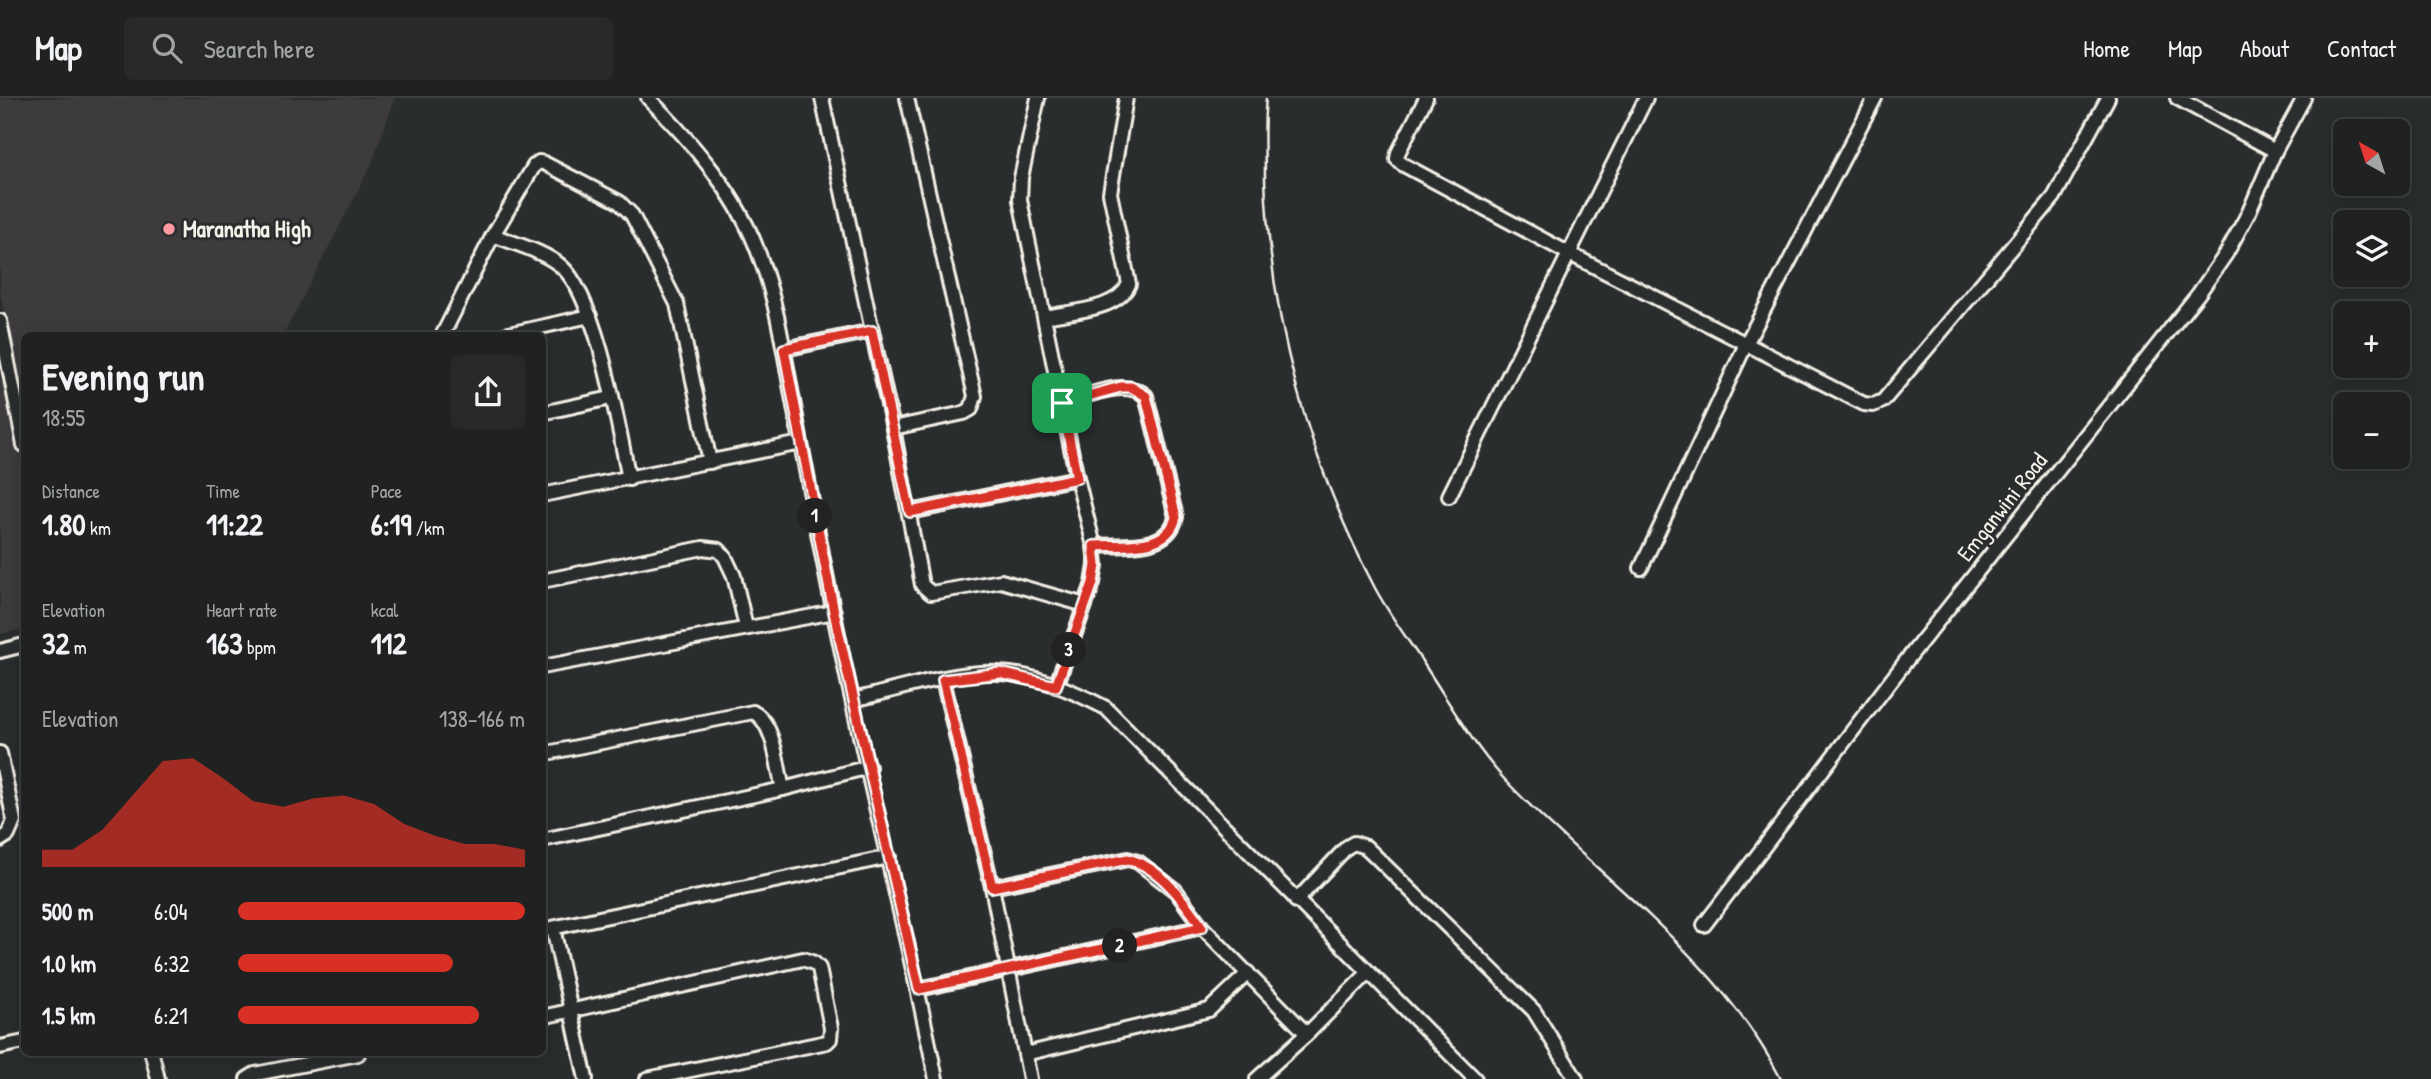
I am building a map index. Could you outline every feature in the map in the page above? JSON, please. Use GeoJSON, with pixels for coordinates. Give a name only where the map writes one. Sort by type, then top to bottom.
{"type":"FeatureCollection","features":[{"type":"Feature","properties":{"kind":"street"},"geometry":{"type":"LineString","coordinates":[[649,98],[693,146],[743,217],[761,257],[784,349],[834,612],[919,989],[936,1079]]}},
{"type":"Feature","properties":{"kind":"street"},"geometry":{"type":"LineString","coordinates":[[822,98],[893,428],[922,585],[928,593],[1001,581],[1085,605]]}},
{"type":"Feature","properties":{"kind":"street"},"geometry":{"type":"LineString","coordinates":[[893,428],[964,413],[971,409],[975,396],[907,98]]}},
{"type":"Feature","properties":{"kind":"street"},"geometry":{"type":"LineString","coordinates":[[1038,98],[1019,189],[1096,565],[1085,605],[1056,686]]}},
{"type":"Feature","properties":{"kind":"street"},"geometry":{"type":"LineString","coordinates":[[1045,317],[1113,301],[1125,293],[1129,284],[1110,192],[1126,98]]}},
{"type":"Feature","properties":{"kind":"street"},"geometry":{"type":"LineString","coordinates":[[1426,98],[1397,159],[1568,253],[1864,404],[1874,405],[1883,401],[2054,197],[2108,98]]}},
{"type":"Feature","properties":{"kind":"street"},"geometry":{"type":"LineString","coordinates":[[1449,496],[1646,98]]}},
{"type":"Feature","properties":{"kind":"street"},"geometry":{"type":"LineString","coordinates":[[1641,568],[1746,344],[1875,98]]}},
{"type":"Feature","properties":{"kind":"street"},"geometry":{"type":"LineString","coordinates":[[2177,98],[2275,151]]}},
{"type":"Feature","properties":{"kind":"street","name":"Emganwini Road"},"geometry":{"type":"LineString","coordinates":[[1704,925],[1906,661],[2199,293],[2226,254],[2249,212],[2275,151],[2304,98]]}},
{"type":"Feature","properties":{"kind":"street"},"geometry":{"type":"LineString","coordinates":[[445,332],[493,235],[539,162],[619,202],[628,210],[677,304],[710,462]]}},
{"type":"Feature","properties":{"kind":"street"},"geometry":{"type":"LineString","coordinates":[[493,235],[562,266],[577,285],[590,316],[629,479]]}},
{"type":"Feature","properties":{"kind":"street"},"geometry":{"type":"LineString","coordinates":[[518,332],[590,316]]}},
{"type":"Feature","properties":{"kind":"street"},"geometry":{"type":"LineString","coordinates":[[0,321],[5,373],[21,434]]}},
{"type":"Feature","properties":{"kind":"street"},"geometry":{"type":"LineString","coordinates":[[784,349],[872,331]]}},
{"type":"Feature","properties":{"kind":"street"},"geometry":{"type":"LineString","coordinates":[[1062,403],[1121,387],[1131,387],[1146,396],[1176,517],[1167,536],[1157,541],[1094,546]]}},
{"type":"Feature","properties":{"kind":"street"},"geometry":{"type":"LineString","coordinates":[[546,411],[611,398]]}},
{"type":"Feature","properties":{"kind":"street"},"geometry":{"type":"LineString","coordinates":[[546,494],[801,443]]}},
{"type":"Feature","properties":{"kind":"street"},"geometry":{"type":"LineString","coordinates":[[910,512],[1077,478]]}},
{"type":"Feature","properties":{"kind":"street"},"geometry":{"type":"LineString","coordinates":[[546,580],[711,548],[719,550],[730,567],[747,627]]}},
{"type":"Feature","properties":{"kind":"street"},"geometry":{"type":"LineString","coordinates":[[546,666],[834,612]]}},
{"type":"Feature","properties":{"kind":"street"},"geometry":{"type":"LineString","coordinates":[[0,651],[21,646]]}},
{"type":"Feature","properties":{"kind":"street"},"geometry":{"type":"LineString","coordinates":[[853,700],[943,680],[1000,673],[1056,686],[1106,708],[1475,1079]]}},
{"type":"Feature","properties":{"kind":"street"},"geometry":{"type":"LineString","coordinates":[[943,680],[992,887],[1030,1079]]}},
{"type":"Feature","properties":{"kind":"street"},"geometry":{"type":"LineString","coordinates":[[546,753],[752,712],[760,716],[766,726],[783,789]]}},
{"type":"Feature","properties":{"kind":"street"},"geometry":{"type":"LineString","coordinates":[[0,753],[14,821],[8,835],[0,840]]}},
{"type":"Feature","properties":{"kind":"street"},"geometry":{"type":"LineString","coordinates":[[546,839],[783,789],[869,767]]}},
{"type":"Feature","properties":{"kind":"street"},"geometry":{"type":"LineString","coordinates":[[1296,901],[1347,848],[1354,844],[1366,848],[1534,1011],[1555,1041],[1576,1079]]}},
{"type":"Feature","properties":{"kind":"street"},"geometry":{"type":"LineString","coordinates":[[586,1079],[572,1011],[548,929],[888,857]]}},
{"type":"Feature","properties":{"kind":"street"},"geometry":{"type":"LineString","coordinates":[[992,887],[1128,859],[1138,862],[1171,887],[1202,927],[1307,1034]]}},
{"type":"Feature","properties":{"kind":"street"},"geometry":{"type":"LineString","coordinates":[[919,989],[1202,927]]}},
{"type":"Feature","properties":{"kind":"street"},"geometry":{"type":"LineString","coordinates":[[546,1016],[803,959],[814,963],[818,968],[831,1028],[827,1042],[647,1079]]}},
{"type":"Feature","properties":{"kind":"street"},"geometry":{"type":"LineString","coordinates":[[1025,1055],[1209,1010],[1248,973]]}},
{"type":"Feature","properties":{"kind":"street"},"geometry":{"type":"LineString","coordinates":[[1257,1079],[1368,973]]}},
{"type":"Feature","properties":{"kind":"street"},"geometry":{"type":"LineString","coordinates":[[0,1047],[21,1043]]}},
{"type":"Feature","properties":{"kind":"street"},"geometry":{"type":"LineString","coordinates":[[152,1056],[158,1079]]}},
{"type":"Feature","properties":{"kind":"street"},"geometry":{"type":"LineString","coordinates":[[247,1079],[255,1074],[348,1056]]}},
{"type":"Feature","properties":{"kind":"shaded area","name":"Maranatha High"},"geometry":{"type":"Polygon","coordinates":[[[0,98],[395,98],[371,165],[285,332],[21,332],[21,393],[0,292],[0,98]]]}},
{"type":"Feature","properties":{"kind":"shaded area"},"geometry":{"type":"Polygon","coordinates":[[[0,379],[3,379],[21,463],[21,630],[0,634],[0,379]]]}},
{"type":"Feature","properties":{"kind":"railway"},"geometry":{"type":"LineString","coordinates":[[1266,98],[1264,128],[1268,232],[1285,338],[1313,441],[1331,491],[1375,588],[1467,731],[1497,771],[1692,957],[1755,1035],[1781,1079]]}},
{"type":"Feature","properties":{"kind":"place","name":"Maranatha High"},"geometry":{"type":"Point","coordinates":[169,229]}},
{"type":"Feature","properties":{"kind":"route"},"geometry":{"type":"LineString","coordinates":[[872,331],[910,512],[1077,478],[1062,403],[1121,387],[1140,390],[1146,396],[1176,517],[1167,536],[1157,541],[1094,546],[1096,565],[1093,583],[1056,686],[1000,673],[981,673],[943,680],[992,887],[1128,859],[1138,862],[1171,887],[1202,927],[919,989],[834,612],[784,349],[872,331]]}}]}
